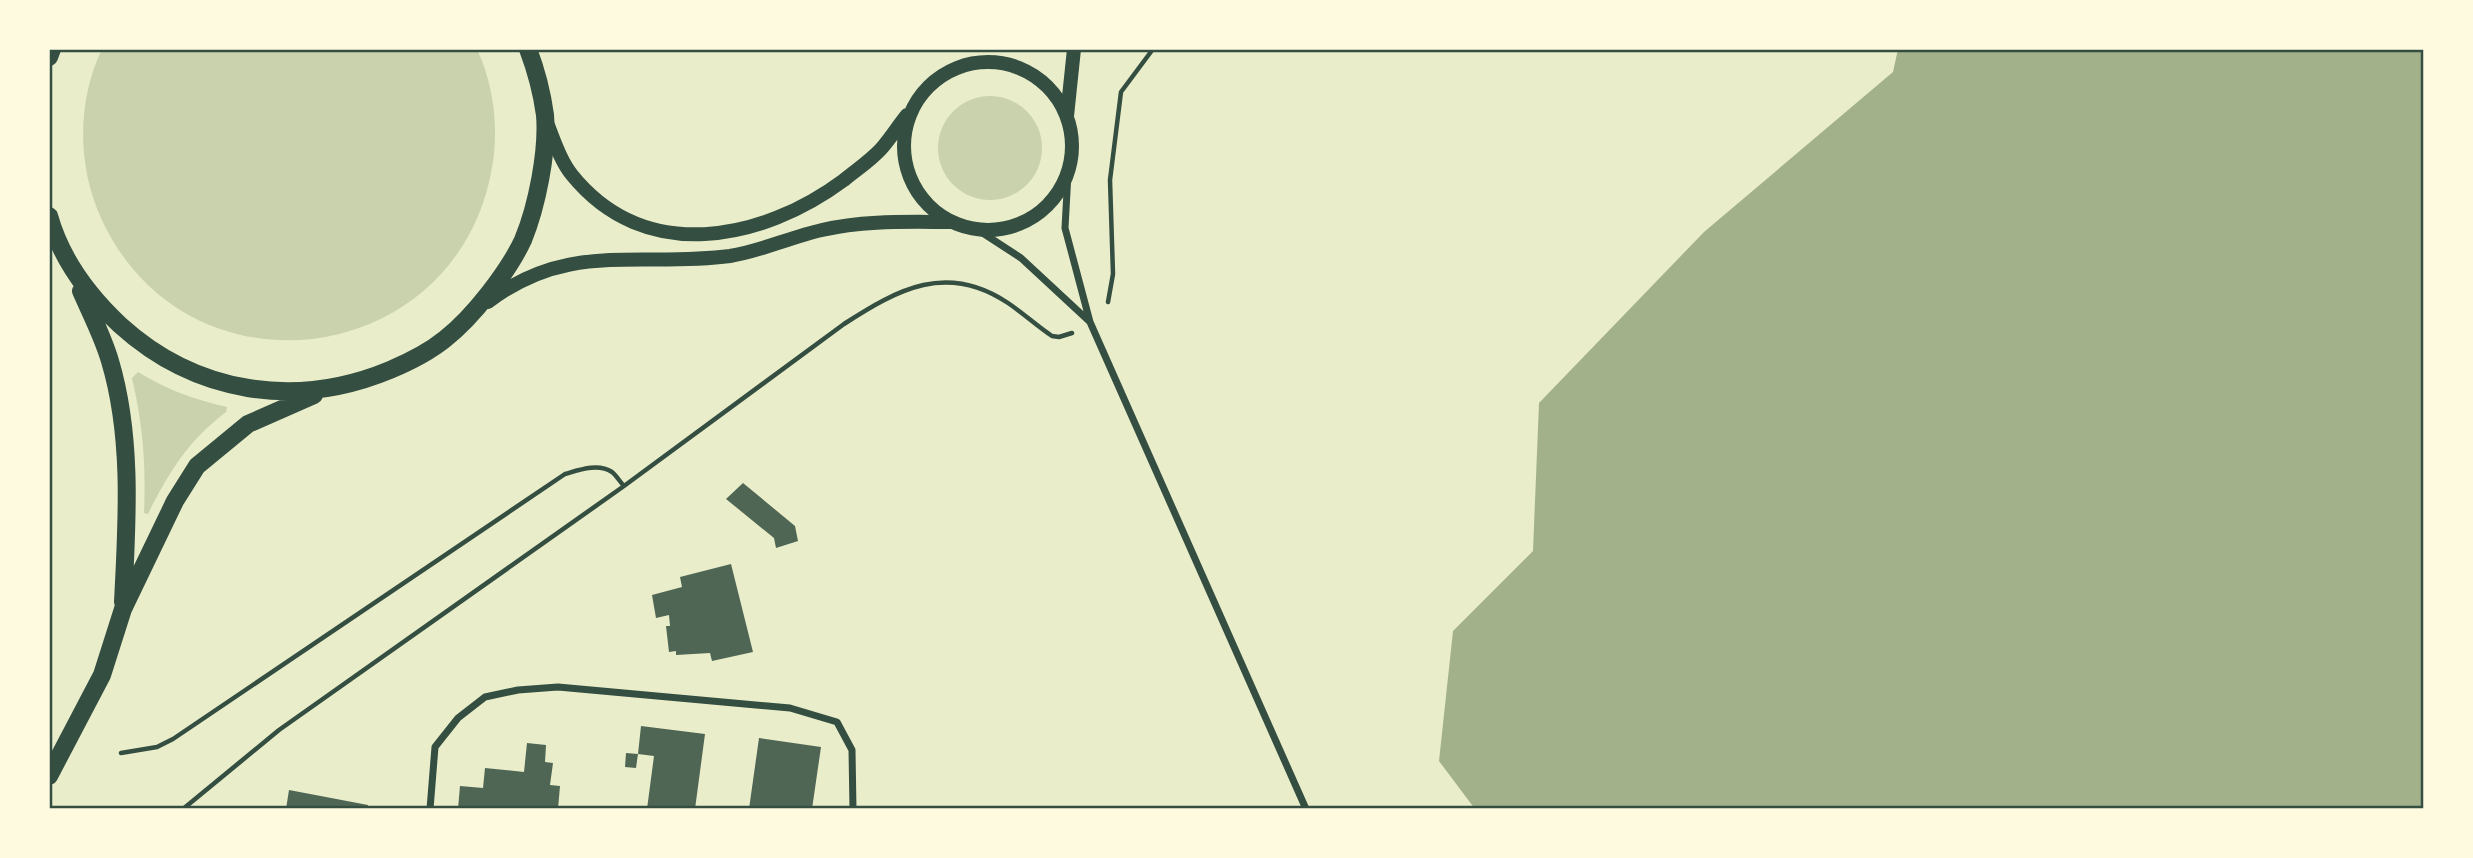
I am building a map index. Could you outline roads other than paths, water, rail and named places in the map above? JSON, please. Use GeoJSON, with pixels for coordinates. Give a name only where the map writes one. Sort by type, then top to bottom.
{"type":"FeatureCollection","features":[{"type":"Feature","properties":{"kind":"main road"},"geometry":{"type":"LineString","coordinates":[[49,57],[52,49]]}},
{"type":"Feature","properties":{"kind":"main road"},"geometry":{"type":"LineString","coordinates":[[528,49],[537,73],[545,117],[558,150],[571,173],[588,193],[611,211],[662,232],[711,235],[737,232],[769,221],[799,209],[832,188],[881,149],[931,84],[988,49]]}},
{"type":"Feature","properties":{"kind":"main road"},"geometry":{"type":"LineString","coordinates":[[1067,116],[1074,49]]}},
{"type":"Feature","properties":{"kind":"main road"},"geometry":{"type":"LineString","coordinates":[[72,270],[103,309],[134,338],[164,359],[203,376],[243,387],[287,393],[328,389],[366,380],[408,362],[445,340],[475,311],[508,286],[554,268],[581,261],[618,258],[664,260],[732,255],[824,230],[853,225],[951,222],[978,230],[1007,229],[1034,217],[1055,198],[1068,173],[1073,144],[1067,116],[1053,91],[1031,72],[1006,63],[978,62],[951,71]]}},
{"type":"Feature","properties":{"kind":"main road"},"geometry":{"type":"LineString","coordinates":[[914,106],[905,131],[905,159],[913,184],[929,206],[951,222]]}},
{"type":"Feature","properties":{"kind":"main road"},"geometry":{"type":"LineString","coordinates":[[475,311],[523,240],[543,158],[545,117]]}},
{"type":"Feature","properties":{"kind":"main road"},"geometry":{"type":"LineString","coordinates":[[51,225],[110,360],[120,405],[127,506],[123,609]]}},
{"type":"Feature","properties":{"kind":"main road"},"geometry":{"type":"LineString","coordinates":[[49,776],[102,676],[123,609],[176,501],[197,466],[248,424],[328,389]]}},
{"type":"Feature","properties":{"kind":"street"},"geometry":{"type":"LineString","coordinates":[[1068,173],[1065,228],[1090,322],[1306,809]]}},
{"type":"Feature","properties":{"kind":"street"},"geometry":{"type":"LineString","coordinates":[[978,230],[1021,258],[1090,322]]}},
{"type":"Feature","properties":{"kind":"street"},"geometry":{"type":"LineString","coordinates":[[430,809],[435,747],[458,718],[485,697],[518,690],[558,687],[790,708],[837,722],[852,751],[853,809]]}}]}
